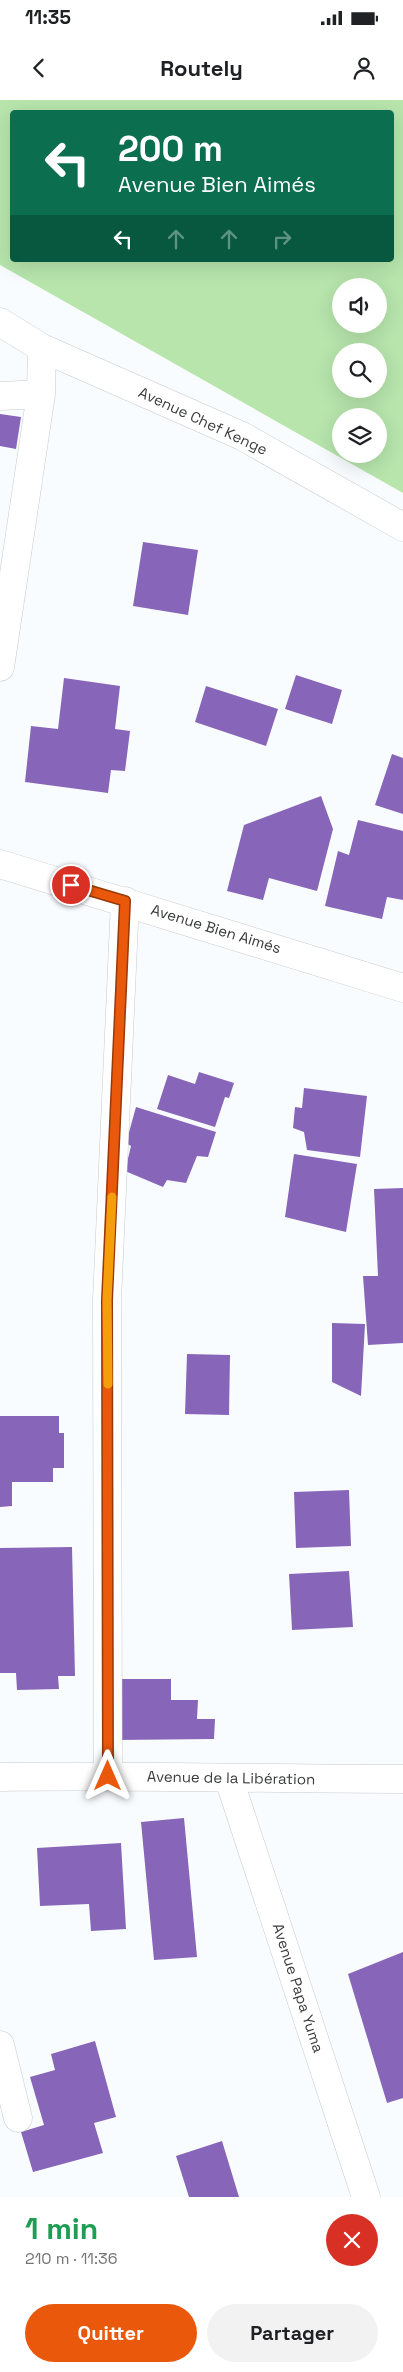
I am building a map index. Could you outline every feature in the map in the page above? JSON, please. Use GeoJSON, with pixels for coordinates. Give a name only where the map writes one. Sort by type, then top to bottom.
{"type":"FeatureCollection","features":[{"type":"Feature","properties":{"kind":"street","name":"Avenue Chef Kenge"},"geometry":{"type":"LineString","coordinates":[[0,322],[42,348],[242,436],[403,527]]}},
{"type":"Feature","properties":{"kind":"street"},"geometry":{"type":"LineString","coordinates":[[0,667],[41,394],[42,348]]}},
{"type":"Feature","properties":{"kind":"street"},"geometry":{"type":"LineString","coordinates":[[0,396],[41,394]]}},
{"type":"Feature","properties":{"kind":"street","name":"Avenue Bien Aimés"},"geometry":{"type":"LineString","coordinates":[[0,864],[403,988]]}},
{"type":"Feature","properties":{"kind":"street"},"geometry":{"type":"LineString","coordinates":[[108,1776],[107,1300],[125,901]]}},
{"type":"Feature","properties":{"kind":"street","name":"Avenue de la Libération"},"geometry":{"type":"LineString","coordinates":[[0,1777],[108,1776],[230,1779],[403,1779]]}},
{"type":"Feature","properties":{"kind":"street","name":"Avenue Papa Yuma"},"geometry":{"type":"LineString","coordinates":[[230,1779],[366,2197]]}},
{"type":"Feature","properties":{"kind":"street"},"geometry":{"type":"LineString","coordinates":[[0,2045],[18,2118]]}},
{"type":"Feature","properties":{"kind":"green space"},"geometry":{"type":"Polygon","coordinates":[[[0,100],[403,100],[403,493],[350,463],[387,463],[387,408],[332,408],[332,453],[0,265],[0,100]]]}},
{"type":"Feature","properties":{"kind":"building"},"geometry":{"type":"Polygon","coordinates":[[[0,414],[21,417],[16,449],[0,446],[0,414]]]}},
{"type":"Feature","properties":{"kind":"building"},"geometry":{"type":"Polygon","coordinates":[[[143,542],[198,550],[188,615],[133,606],[143,542]]]}},
{"type":"Feature","properties":{"kind":"building"},"geometry":{"type":"Polygon","coordinates":[[[296,675],[342,690],[332,724],[285,709],[296,675]]]}},
{"type":"Feature","properties":{"kind":"building"},"geometry":{"type":"Polygon","coordinates":[[[64,678],[120,686],[115,729],[130,731],[125,771],[111,770],[108,793],[25,782],[31,726],[58,729],[64,678]]]}},
{"type":"Feature","properties":{"kind":"building"},"geometry":{"type":"Polygon","coordinates":[[[206,686],[278,709],[266,746],[195,722],[206,686]]]}},
{"type":"Feature","properties":{"kind":"building"},"geometry":{"type":"Polygon","coordinates":[[[392,754],[403,758],[403,814],[375,805],[392,754]]]}},
{"type":"Feature","properties":{"kind":"building"},"geometry":{"type":"Polygon","coordinates":[[[321,796],[333,829],[317,891],[269,878],[263,900],[227,891],[244,825],[321,796]]]}},
{"type":"Feature","properties":{"kind":"building"},"geometry":{"type":"Polygon","coordinates":[[[358,820],[403,831],[403,900],[387,897],[382,919],[325,906],[338,851],[349,855],[358,820]]]}},
{"type":"Feature","properties":{"kind":"building"},"geometry":{"type":"Polygon","coordinates":[[[199,1072],[234,1083],[229,1098],[225,1097],[215,1127],[157,1109],[168,1075],[195,1084],[199,1072]]]}},
{"type":"Feature","properties":{"kind":"building"},"geometry":{"type":"Polygon","coordinates":[[[304,1088],[367,1096],[360,1157],[307,1150],[304,1132],[293,1128],[295,1107],[302,1108],[304,1088]]]}},
{"type":"Feature","properties":{"kind":"building"},"geometry":{"type":"Polygon","coordinates":[[[136,1107],[216,1132],[208,1157],[197,1156],[186,1183],[167,1180],[163,1187],[125,1171],[131,1146],[126,1143],[136,1107]]]}},
{"type":"Feature","properties":{"kind":"building"},"geometry":{"type":"Polygon","coordinates":[[[294,1154],[357,1164],[346,1232],[285,1217],[294,1154]]]}},
{"type":"Feature","properties":{"kind":"building"},"geometry":{"type":"Polygon","coordinates":[[[403,1188],[403,1343],[368,1345],[363,1276],[378,1276],[374,1189],[403,1188]]]}},
{"type":"Feature","properties":{"kind":"building"},"geometry":{"type":"Polygon","coordinates":[[[332,1323],[365,1324],[361,1396],[332,1382],[332,1323]]]}},
{"type":"Feature","properties":{"kind":"building"},"geometry":{"type":"Polygon","coordinates":[[[187,1354],[230,1355],[229,1415],[185,1414],[187,1354]]]}},
{"type":"Feature","properties":{"kind":"building"},"geometry":{"type":"Polygon","coordinates":[[[0,1416],[59,1416],[59,1433],[64,1433],[64,1468],[53,1468],[53,1482],[12,1482],[12,1506],[0,1507],[0,1416]]]}},
{"type":"Feature","properties":{"kind":"building"},"geometry":{"type":"Polygon","coordinates":[[[349,1490],[351,1546],[296,1548],[294,1492],[349,1490]]]}},
{"type":"Feature","properties":{"kind":"building"},"geometry":{"type":"Polygon","coordinates":[[[72,1547],[75,1676],[58,1676],[59,1689],[17,1690],[16,1673],[0,1673],[0,1548],[72,1547]]]}},
{"type":"Feature","properties":{"kind":"building"},"geometry":{"type":"Polygon","coordinates":[[[349,1571],[353,1627],[292,1630],[289,1574],[349,1571]]]}},
{"type":"Feature","properties":{"kind":"building"},"geometry":{"type":"Polygon","coordinates":[[[116,1679],[171,1679],[171,1700],[198,1700],[197,1719],[215,1719],[214,1739],[116,1740],[116,1679]]]}},
{"type":"Feature","properties":{"kind":"building"},"geometry":{"type":"Polygon","coordinates":[[[184,1818],[197,1957],[154,1960],[141,1822],[184,1818]]]}},
{"type":"Feature","properties":{"kind":"building"},"geometry":{"type":"Polygon","coordinates":[[[121,1843],[126,1929],[91,1931],[89,1904],[40,1906],[37,1848],[121,1843]]]}},
{"type":"Feature","properties":{"kind":"building"},"geometry":{"type":"Polygon","coordinates":[[[403,1952],[403,2098],[387,2103],[348,1974],[403,1952]]]}},
{"type":"Feature","properties":{"kind":"building"},"geometry":{"type":"Polygon","coordinates":[[[95,2041],[116,2117],[94,2123],[103,2153],[33,2172],[21,2132],[44,2125],[30,2077],[55,2070],[51,2054],[95,2041]]]}},
{"type":"Feature","properties":{"kind":"building"},"geometry":{"type":"Polygon","coordinates":[[[222,2141],[239,2197],[189,2197],[176,2156],[222,2141]]]}},
{"type":"Feature","properties":{"kind":"slow traffic"},"geometry":{"type":"LineString","coordinates":[[108,1384],[107,1300],[112,1197]]}},
{"type":"Feature","properties":{"kind":"route"},"geometry":{"type":"LineString","coordinates":[[71,885],[125,901],[107,1300],[108,1776]]}}]}
